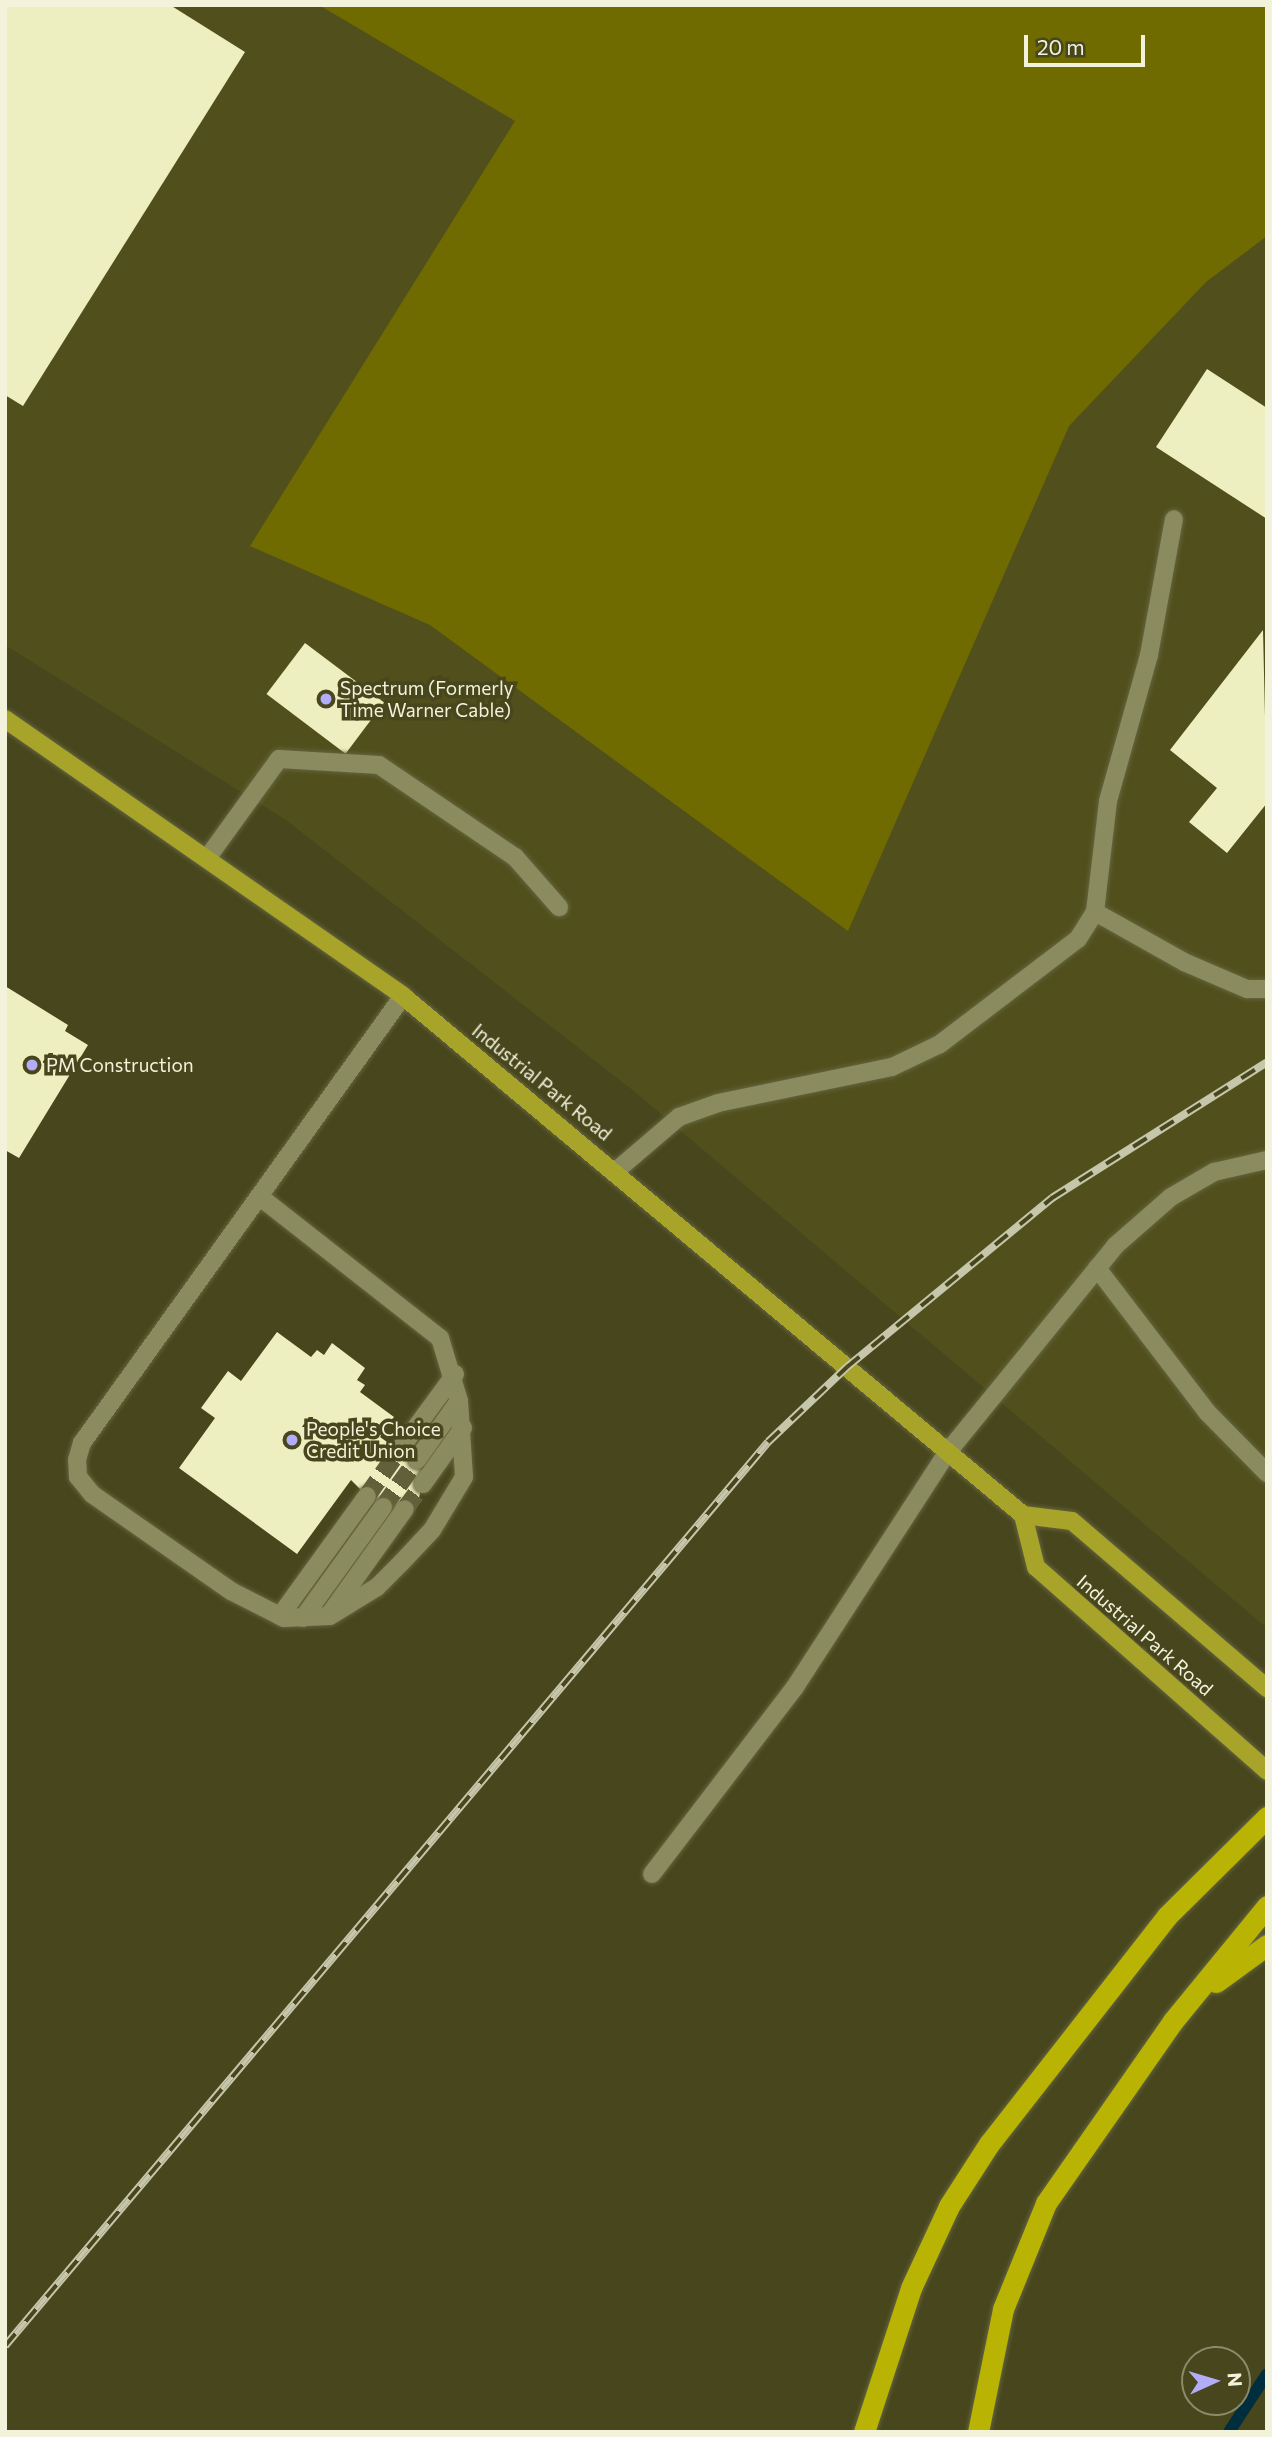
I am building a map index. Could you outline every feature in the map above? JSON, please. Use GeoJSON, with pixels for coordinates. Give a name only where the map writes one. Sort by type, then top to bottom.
{"type":"FeatureCollection","features":[{"type":"Feature","properties":{"kind":"highway"},"geometry":{"type":"LineString","coordinates":[[864,2432],[911,2288],[950,2206],[989,2144],[1167,1916],[1267,1817]]}},
{"type":"Feature","properties":{"kind":"highway"},"geometry":{"type":"LineString","coordinates":[[978,2432],[1003,2309],[1046,2203],[1173,2021],[1267,1906]]}},
{"type":"Feature","properties":{"kind":"highway"},"geometry":{"type":"LineString","coordinates":[[1173,2021],[1267,1945]]}},
{"type":"Feature","properties":{"kind":"main road","name":"Industrial Park Road"},"geometry":{"type":"LineString","coordinates":[[5,719],[208,857],[403,996],[617,1170],[1023,1515],[1072,1521],[1267,1688]]}},
{"type":"Feature","properties":{"kind":"main road","name":"Industrial Park Road"},"geometry":{"type":"LineString","coordinates":[[1023,1515],[1036,1567],[1267,1771]]}},
{"type":"Feature","properties":{"kind":"lane"},"geometry":{"type":"LineString","coordinates":[[617,1170],[678,1118],[718,1103],[892,1067],[940,1044],[1063,955],[1095,912],[1108,801],[1149,655],[1174,519]]}},
{"type":"Feature","properties":{"kind":"lane"},"geometry":{"type":"LineString","coordinates":[[208,857],[279,759],[379,765],[515,857],[559,907]]}},
{"type":"Feature","properties":{"kind":"lane"},"geometry":{"type":"LineString","coordinates":[[1095,912],[1184,962],[1247,989],[1267,989]]}},
{"type":"Feature","properties":{"kind":"lane"},"geometry":{"type":"LineString","coordinates":[[260,1197],[440,1338],[455,1374],[463,1428],[464,1477],[432,1530],[377,1587],[328,1616],[280,1616],[231,1591],[92,1494],[78,1477],[77,1460],[82,1443],[403,996]]}},
{"type":"Feature","properties":{"kind":"lane"},"geometry":{"type":"LineString","coordinates":[[652,1874],[795,1687],[947,1453],[1097,1268],[1171,1196],[1214,1172],[1267,1160]]}},
{"type":"Feature","properties":{"kind":"lane"},"geometry":{"type":"LineString","coordinates":[[1097,1268],[1207,1412],[1267,1474]]}},
{"type":"Feature","properties":{"kind":"lane"},"geometry":{"type":"LineString","coordinates":[[401,1449],[455,1374]]}},
{"type":"Feature","properties":{"kind":"lane"},"geometry":{"type":"LineString","coordinates":[[417,1460],[459,1401]]}},
{"type":"Feature","properties":{"kind":"lane"},"geometry":{"type":"LineString","coordinates":[[423,1484],[463,1428]]}},
{"type":"Feature","properties":{"kind":"lane"},"geometry":{"type":"LineString","coordinates":[[280,1616],[367,1496]]}},
{"type":"Feature","properties":{"kind":"lane"},"geometry":{"type":"LineString","coordinates":[[303,1618],[383,1507]]}},
{"type":"Feature","properties":{"kind":"lane"},"geometry":{"type":"LineString","coordinates":[[328,1616],[405,1509]]}},
{"type":"Feature","properties":{"kind":"shaded area"},"geometry":{"type":"Polygon","coordinates":[[[5,5],[1267,5],[1267,1628],[635,1092],[286,820],[5,645],[5,5]]]}},
{"type":"Feature","properties":{"kind":"shaded area"},"geometry":{"type":"Polygon","coordinates":[[[319,5],[1267,5],[1267,236],[1206,282],[1069,426],[848,931],[430,625],[250,546],[515,121],[319,5]]]}},
{"type":"Feature","properties":{"kind":"building"},"geometry":{"type":"Polygon","coordinates":[[[5,5],[170,5],[245,52],[23,406],[5,395],[5,5]]]}},
{"type":"Feature","properties":{"kind":"building"},"geometry":{"type":"Polygon","coordinates":[[[1207,369],[1267,408],[1267,519],[1156,447],[1207,369]]]}},
{"type":"Feature","properties":{"kind":"building"},"geometry":{"type":"Polygon","coordinates":[[[1263,630],[1267,803],[1227,853],[1189,822],[1217,788],[1170,750],[1263,630]]]}},
{"type":"Feature","properties":{"kind":"building","name":"Spectrum (Formerly Time Warner Cable)"},"geometry":{"type":"Polygon","coordinates":[[[305,643],[384,703],[346,754],[266,694],[305,643]]]}},
{"type":"Feature","properties":{"kind":"building"},"geometry":{"type":"Polygon","coordinates":[[[5,986],[68,1025],[65,1031],[88,1045],[19,1158],[5,1150],[5,986]]]}},
{"type":"Feature","properties":{"kind":"building","name":"People's Choice Credit Union"},"geometry":{"type":"Polygon","coordinates":[[[277,1332],[311,1357],[317,1350],[324,1355],[332,1343],[365,1368],[357,1380],[365,1385],[360,1392],[394,1417],[380,1437],[425,1469],[419,1498],[399,1513],[374,1503],[351,1480],[297,1554],[179,1468],[215,1418],[201,1408],[228,1371],[241,1381],[277,1332]]]}},
{"type":"Feature","properties":{"kind":"waterway"},"geometry":{"type":"LineString","coordinates":[[1229,2432],[1267,2374]]}},
{"type":"Feature","properties":{"kind":"tunnel"},"geometry":{"type":"LineString","coordinates":[[367,1496],[400,1449]]}},
{"type":"Feature","properties":{"kind":"tunnel"},"geometry":{"type":"LineString","coordinates":[[383,1507],[417,1460]]}},
{"type":"Feature","properties":{"kind":"tunnel"},"geometry":{"type":"LineString","coordinates":[[405,1509],[423,1484]]}},
{"type":"Feature","properties":{"kind":"railway"},"geometry":{"type":"LineString","coordinates":[[5,2346],[768,1442],[847,1367],[1052,1198],[1267,1062]]}},
{"type":"Feature","properties":{"kind":"place","name":"Spectrum (Formerly Time Warner Cable)"},"geometry":{"type":"Point","coordinates":[326,699]}},
{"type":"Feature","properties":{"kind":"place","name":"PM Construction"},"geometry":{"type":"Point","coordinates":[32,1065]}},
{"type":"Feature","properties":{"kind":"place","name":"People's Choice Credit Union"},"geometry":{"type":"Point","coordinates":[292,1440]}}]}
